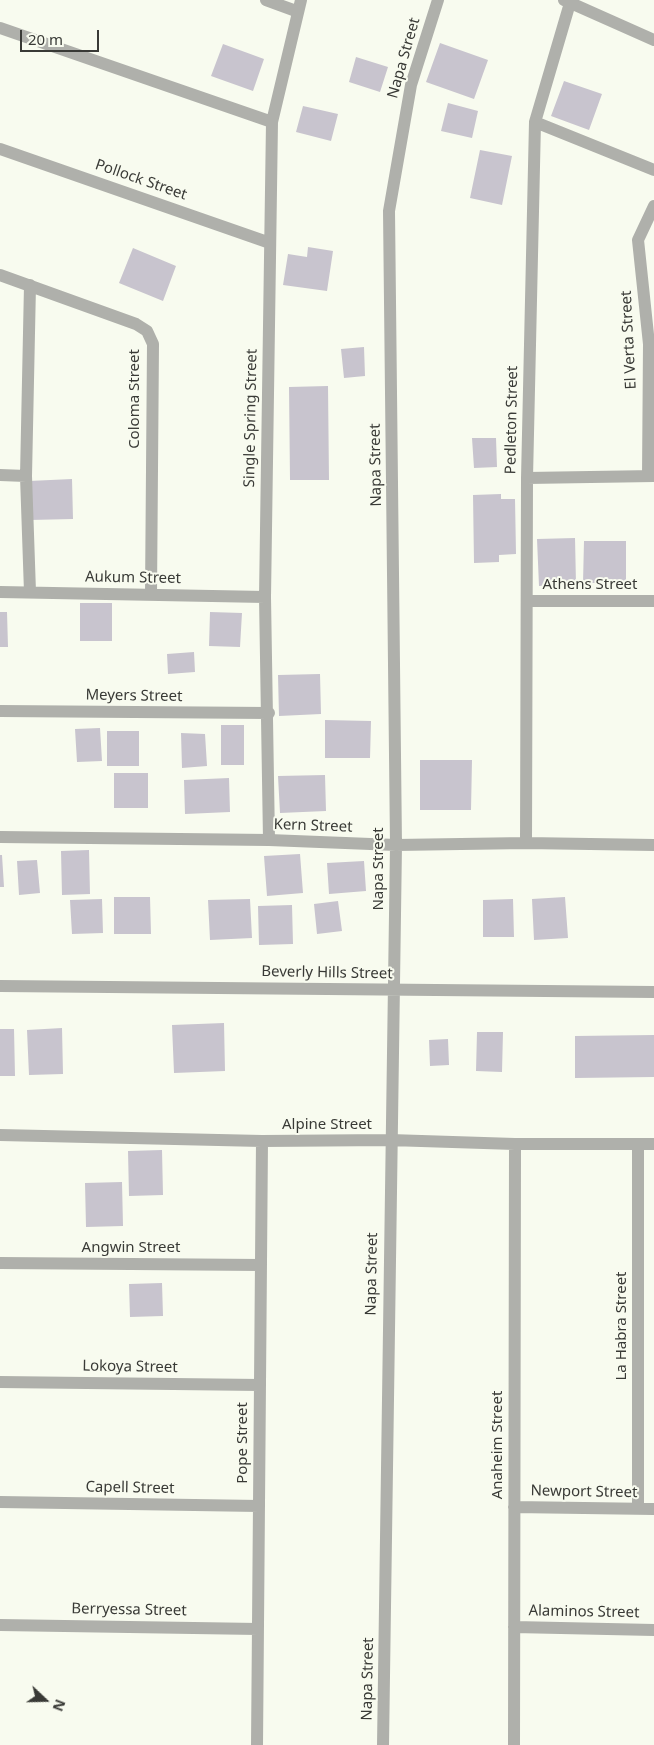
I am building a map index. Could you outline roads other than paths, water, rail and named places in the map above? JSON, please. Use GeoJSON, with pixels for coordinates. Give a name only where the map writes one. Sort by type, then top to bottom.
{"type":"FeatureCollection","features":[{"type":"Feature","properties":{"kind":"street"},"geometry":{"type":"LineString","coordinates":[[266,0],[299,5]]}},
{"type":"Feature","properties":{"kind":"street","name":"Napa Street"},"geometry":{"type":"LineString","coordinates":[[383,1745],[390,1140],[395,990],[396,845],[389,211],[411,85],[438,0]]}},
{"type":"Feature","properties":{"kind":"street"},"geometry":{"type":"LineString","coordinates":[[567,1],[654,40]]}},
{"type":"Feature","properties":{"kind":"street","name":"Pedleton Street"},"geometry":{"type":"LineString","coordinates":[[526,842],[527,478],[535,122],[567,1]]}},
{"type":"Feature","properties":{"kind":"street","name":"Single Spring Street"},"geometry":{"type":"LineString","coordinates":[[270,840],[269,713],[265,597],[272,122],[299,5]]}},
{"type":"Feature","properties":{"kind":"street"},"geometry":{"type":"LineString","coordinates":[[0,28],[272,122]]}},
{"type":"Feature","properties":{"kind":"street"},"geometry":{"type":"LineString","coordinates":[[535,122],[654,170]]}},
{"type":"Feature","properties":{"kind":"street","name":"Pollock Street"},"geometry":{"type":"LineString","coordinates":[[0,149],[270,243]]}},
{"type":"Feature","properties":{"kind":"street","name":"El Verta Street"},"geometry":{"type":"LineString","coordinates":[[651,476],[651,344],[638,240],[654,206]]}},
{"type":"Feature","properties":{"kind":"street","name":"Coloma Street"},"geometry":{"type":"LineString","coordinates":[[0,275],[136,324],[147,331],[153,344],[150,594]]}},
{"type":"Feature","properties":{"kind":"street"},"geometry":{"type":"LineString","coordinates":[[30,285],[26,476],[30,592]]}},
{"type":"Feature","properties":{"kind":"street"},"geometry":{"type":"LineString","coordinates":[[0,475],[26,476]]}},
{"type":"Feature","properties":{"kind":"street"},"geometry":{"type":"LineString","coordinates":[[527,478],[651,476]]}},
{"type":"Feature","properties":{"kind":"street","name":"Aukum Street"},"geometry":{"type":"LineString","coordinates":[[0,592],[265,597]]}},
{"type":"Feature","properties":{"kind":"street","name":"Athens Street"},"geometry":{"type":"LineString","coordinates":[[527,602],[654,601]]}},
{"type":"Feature","properties":{"kind":"street","name":"Meyers Street"},"geometry":{"type":"LineString","coordinates":[[0,711],[269,713]]}},
{"type":"Feature","properties":{"kind":"street","name":"Kern Street"},"geometry":{"type":"LineString","coordinates":[[0,837],[270,840],[396,845],[526,842],[654,845]]}},
{"type":"Feature","properties":{"kind":"street","name":"Beverly Hills Street"},"geometry":{"type":"LineString","coordinates":[[0,986],[654,992]]}},
{"type":"Feature","properties":{"kind":"street","name":"Alpine Street"},"geometry":{"type":"LineString","coordinates":[[0,1135],[262,1142],[390,1140],[515,1144],[654,1144]]}},
{"type":"Feature","properties":{"kind":"street","name":"Pope Street"},"geometry":{"type":"LineString","coordinates":[[257,1745],[262,1142]]}},
{"type":"Feature","properties":{"kind":"street","name":"Anaheim Street"},"geometry":{"type":"LineString","coordinates":[[514,1745],[515,1144]]}},
{"type":"Feature","properties":{"kind":"street","name":"La Habra Street"},"geometry":{"type":"LineString","coordinates":[[638,1144],[638,1509]]}},
{"type":"Feature","properties":{"kind":"street","name":"Angwin Street"},"geometry":{"type":"LineString","coordinates":[[0,1263],[261,1265]]}},
{"type":"Feature","properties":{"kind":"street","name":"Lokoya Street"},"geometry":{"type":"LineString","coordinates":[[0,1382],[260,1385]]}},
{"type":"Feature","properties":{"kind":"street","name":"Capell Street"},"geometry":{"type":"LineString","coordinates":[[0,1502],[259,1506]]}},
{"type":"Feature","properties":{"kind":"street","name":"Newport Street"},"geometry":{"type":"LineString","coordinates":[[514,1507],[654,1509]]}},
{"type":"Feature","properties":{"kind":"street","name":"Berryessa Street"},"geometry":{"type":"LineString","coordinates":[[0,1625],[258,1629]]}},
{"type":"Feature","properties":{"kind":"street","name":"Alaminos Street"},"geometry":{"type":"LineString","coordinates":[[514,1628],[654,1630]]}}]}
